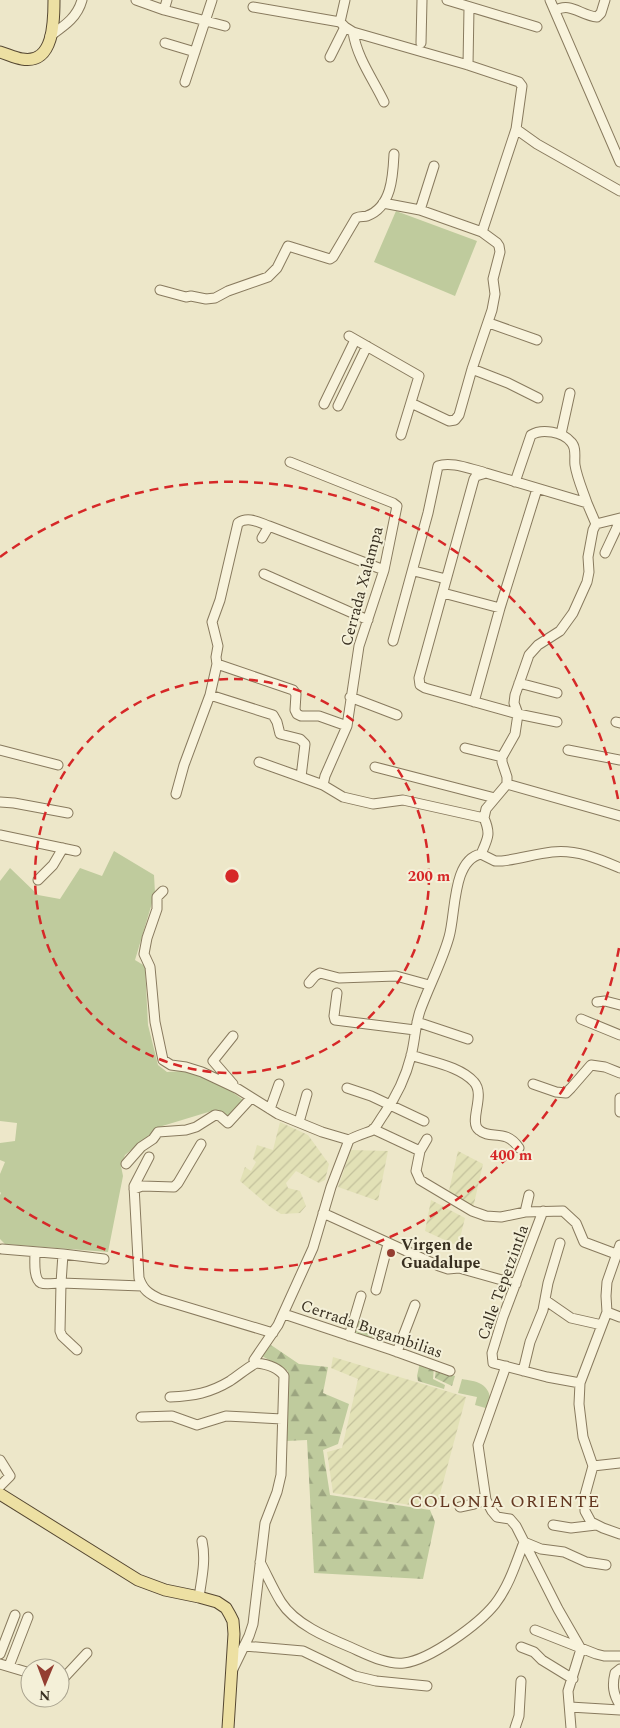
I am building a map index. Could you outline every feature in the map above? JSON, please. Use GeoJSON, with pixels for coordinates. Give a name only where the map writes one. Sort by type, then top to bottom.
{"type":"FeatureCollection","features":[{"type":"Feature","properties":{"kind":"main road"},"geometry":{"type":"LineString","coordinates":[[0,52],[23,59],[38,58],[47,49],[53,22],[54,0]]}},
{"type":"Feature","properties":{"kind":"main road"},"geometry":{"type":"LineString","coordinates":[[0,1494],[138,1580],[165,1590],[199,1596],[217,1602],[226,1608],[233,1620],[234,1634],[228,1728]]}},
{"type":"Feature","properties":{"kind":"street"},"geometry":{"type":"LineString","coordinates":[[50,36],[76,15],[82,0]]}},
{"type":"Feature","properties":{"kind":"street"},"geometry":{"type":"LineString","coordinates":[[136,0],[164,10],[225,26]]}},
{"type":"Feature","properties":{"kind":"street"},"geometry":{"type":"LineString","coordinates":[[164,10],[167,0]]}},
{"type":"Feature","properties":{"kind":"street"},"geometry":{"type":"LineString","coordinates":[[185,82],[212,0]]}},
{"type":"Feature","properties":{"kind":"street"},"geometry":{"type":"LineString","coordinates":[[344,0],[346,27],[384,102]]}},
{"type":"Feature","properties":{"kind":"street"},"geometry":{"type":"LineString","coordinates":[[421,43],[422,0]]}},
{"type":"Feature","properties":{"kind":"street"},"geometry":{"type":"LineString","coordinates":[[449,0],[469,8],[538,27]]}},
{"type":"Feature","properties":{"kind":"street"},"geometry":{"type":"LineString","coordinates":[[550,0],[620,162]]}},
{"type":"Feature","properties":{"kind":"street"},"geometry":{"type":"LineString","coordinates":[[555,11],[561,7],[568,7],[590,17],[597,17],[601,13],[605,0]]}},
{"type":"Feature","properties":{"kind":"street"},"geometry":{"type":"LineString","coordinates":[[253,7],[346,27],[519,82],[523,90],[516,129],[482,232]]}},
{"type":"Feature","properties":{"kind":"street"},"geometry":{"type":"LineString","coordinates":[[468,65],[469,8]]}},
{"type":"Feature","properties":{"kind":"street"},"geometry":{"type":"LineString","coordinates":[[330,57],[346,27]]}},
{"type":"Feature","properties":{"kind":"street"},"geometry":{"type":"LineString","coordinates":[[165,43],[195,52]]}},
{"type":"Feature","properties":{"kind":"street"},"geometry":{"type":"LineString","coordinates":[[516,129],[536,144],[620,191]]}},
{"type":"Feature","properties":{"kind":"street"},"geometry":{"type":"LineString","coordinates":[[160,290],[186,297],[215,298],[228,291],[268,277],[277,268],[288,246],[330,259],[356,218],[369,215],[383,203],[392,184],[394,154]]}},
{"type":"Feature","properties":{"kind":"street"},"geometry":{"type":"LineString","coordinates":[[420,210],[434,166]]}},
{"type":"Feature","properties":{"kind":"street"},"geometry":{"type":"LineString","coordinates":[[383,203],[420,210],[482,232],[497,243],[500,252],[494,275],[494,299],[489,323],[458,415],[455,420],[449,421],[411,403]]}},
{"type":"Feature","properties":{"kind":"street"},"geometry":{"type":"LineString","coordinates":[[489,323],[537,340]]}},
{"type":"Feature","properties":{"kind":"street"},"geometry":{"type":"LineString","coordinates":[[324,404],[352,338],[418,374],[419,380],[401,435]]}},
{"type":"Feature","properties":{"kind":"street"},"geometry":{"type":"LineString","coordinates":[[338,406],[366,346]]}},
{"type":"Feature","properties":{"kind":"street"},"geometry":{"type":"LineString","coordinates":[[472,369],[508,383],[538,398]]}},
{"type":"Feature","properties":{"kind":"street"},"geometry":{"type":"LineString","coordinates":[[561,434],[570,393]]}},
{"type":"Feature","properties":{"kind":"street"},"geometry":{"type":"LineString","coordinates":[[481,854],[489,835],[484,818],[486,809],[507,784],[502,757],[515,734],[518,714],[514,698],[519,683],[532,650],[560,631],[573,613],[587,582],[589,572],[588,557],[596,524],[575,465],[572,443],[561,434],[540,431],[531,435],[515,482]]}},
{"type":"Feature","properties":{"kind":"street","name":"Cerrada Xalampa"},"geometry":{"type":"LineString","coordinates":[[290,462],[397,506],[384,570],[359,646],[347,726],[325,776],[323,785]]}},
{"type":"Feature","properties":{"kind":"street"},"geometry":{"type":"LineString","coordinates":[[393,641],[414,571],[438,466],[443,464],[452,465],[486,473],[587,503]]}},
{"type":"Feature","properties":{"kind":"street"},"geometry":{"type":"LineString","coordinates":[[486,473],[476,476],[474,479],[419,678],[420,685],[424,688],[518,714],[557,722]]}},
{"type":"Feature","properties":{"kind":"street"},"geometry":{"type":"LineString","coordinates":[[474,702],[500,608],[537,488]]}},
{"type":"Feature","properties":{"kind":"street"},"geometry":{"type":"LineString","coordinates":[[176,794],[184,765],[210,695],[217,664],[218,646],[212,622],[220,600],[238,523],[244,519],[250,519],[384,570]]}},
{"type":"Feature","properties":{"kind":"street"},"geometry":{"type":"LineString","coordinates":[[596,524],[620,519]]}},
{"type":"Feature","properties":{"kind":"street"},"geometry":{"type":"LineString","coordinates":[[605,553],[620,519]]}},
{"type":"Feature","properties":{"kind":"street"},"geometry":{"type":"LineString","coordinates":[[262,538],[269,526]]}},
{"type":"Feature","properties":{"kind":"street"},"geometry":{"type":"LineString","coordinates":[[414,571],[446,579]]}},
{"type":"Feature","properties":{"kind":"street"},"geometry":{"type":"LineString","coordinates":[[264,574],[368,620]]}},
{"type":"Feature","properties":{"kind":"street"},"geometry":{"type":"LineString","coordinates":[[443,593],[500,608]]}},
{"type":"Feature","properties":{"kind":"street"},"geometry":{"type":"LineString","coordinates":[[217,664],[294,690],[296,694],[294,710],[301,716],[319,716],[347,726]]}},
{"type":"Feature","properties":{"kind":"street"},"geometry":{"type":"LineString","coordinates":[[519,683],[557,693]]}},
{"type":"Feature","properties":{"kind":"street"},"geometry":{"type":"LineString","coordinates":[[210,695],[273,715],[276,718],[280,734],[303,741],[305,752],[301,776]]}},
{"type":"Feature","properties":{"kind":"street"},"geometry":{"type":"LineString","coordinates":[[350,697],[397,714]]}},
{"type":"Feature","properties":{"kind":"street"},"geometry":{"type":"LineString","coordinates":[[465,748],[502,757]]}},
{"type":"Feature","properties":{"kind":"street"},"geometry":{"type":"LineString","coordinates":[[0,750],[58,764]]}},
{"type":"Feature","properties":{"kind":"street"},"geometry":{"type":"LineString","coordinates":[[568,750],[620,760]]}},
{"type":"Feature","properties":{"kind":"street"},"geometry":{"type":"LineString","coordinates":[[259,762],[323,785],[343,797],[373,804],[403,800],[484,818]]}},
{"type":"Feature","properties":{"kind":"street"},"geometry":{"type":"LineString","coordinates":[[375,768],[495,798]]}},
{"type":"Feature","properties":{"kind":"street"},"geometry":{"type":"LineString","coordinates":[[507,784],[620,816]]}},
{"type":"Feature","properties":{"kind":"street"},"geometry":{"type":"LineString","coordinates":[[0,802],[68,813]]}},
{"type":"Feature","properties":{"kind":"street"},"geometry":{"type":"LineString","coordinates":[[0,835],[76,851]]}},
{"type":"Feature","properties":{"kind":"street"},"geometry":{"type":"LineString","coordinates":[[38,880],[53,865],[63,848]]}},
{"type":"Feature","properties":{"kind":"street"},"geometry":{"type":"LineString","coordinates":[[256,1363],[254,1360],[256,1356],[284,1314],[313,1248],[323,1213],[349,1140],[359,1134],[373,1130],[390,1105],[404,1075],[411,1055],[416,1026],[450,936],[463,868],[473,856],[481,854],[495,861],[502,861],[554,852],[588,855],[620,868]]}},
{"type":"Feature","properties":{"kind":"street"},"geometry":{"type":"LineString","coordinates":[[163,891],[157,897],[157,909],[147,938],[144,954],[150,967],[160,1054],[166,1063],[202,1072],[238,1089]]}},
{"type":"Feature","properties":{"kind":"street"},"geometry":{"type":"LineString","coordinates":[[309,983],[314,976],[320,973],[339,978],[396,976],[430,985]]}},
{"type":"Feature","properties":{"kind":"street"},"geometry":{"type":"LineString","coordinates":[[337,994],[335,1020],[416,1026],[468,1039]]}},
{"type":"Feature","properties":{"kind":"street"},"geometry":{"type":"LineString","coordinates":[[597,1002],[605,1001],[620,1006]]}},
{"type":"Feature","properties":{"kind":"street"},"geometry":{"type":"LineString","coordinates":[[581,1019],[620,1035]]}},
{"type":"Feature","properties":{"kind":"street"},"geometry":{"type":"LineString","coordinates":[[233,1036],[213,1061],[238,1089],[270,1110],[322,1132],[349,1140]]}},
{"type":"Feature","properties":{"kind":"street"},"geometry":{"type":"LineString","coordinates":[[411,1055],[449,1068],[474,1082],[478,1087],[479,1098],[476,1128],[480,1132],[513,1140],[519,1148]]}},
{"type":"Feature","properties":{"kind":"street"},"geometry":{"type":"LineString","coordinates":[[533,1084],[556,1092],[566,1093],[591,1065],[605,1067],[620,1073]]}},
{"type":"Feature","properties":{"kind":"street"},"geometry":{"type":"LineString","coordinates":[[270,1110],[279,1084]]}},
{"type":"Feature","properties":{"kind":"street"},"geometry":{"type":"LineString","coordinates":[[347,1088],[371,1096],[424,1120]]}},
{"type":"Feature","properties":{"kind":"street"},"geometry":{"type":"LineString","coordinates":[[299,1122],[307,1094]]}},
{"type":"Feature","properties":{"kind":"street"},"geometry":{"type":"LineString","coordinates":[[126,1164],[141,1147],[153,1140],[158,1132],[186,1130],[196,1127],[215,1116],[220,1116],[228,1123],[250,1098]]}},
{"type":"Feature","properties":{"kind":"street"},"geometry":{"type":"LineString","coordinates":[[620,1098],[620,1112]]}},
{"type":"Feature","properties":{"kind":"street"},"geometry":{"type":"LineString","coordinates":[[373,1130],[420,1151]]}},
{"type":"Feature","properties":{"kind":"street"},"geometry":{"type":"LineString","coordinates":[[427,1138],[420,1151],[416,1171],[420,1180],[472,1211],[494,1218],[525,1212],[563,1211],[576,1223],[584,1242],[618,1249],[608,1282],[606,1296],[607,1312],[580,1383],[579,1404],[583,1437],[592,1466],[584,1505],[587,1516],[596,1525],[620,1534]]}},
{"type":"Feature","properties":{"kind":"street"},"geometry":{"type":"LineString","coordinates":[[134,1189],[142,1186],[174,1187],[178,1184],[201,1144]]}},
{"type":"Feature","properties":{"kind":"street"},"geometry":{"type":"LineString","coordinates":[[149,1158],[137,1177],[134,1186],[139,1278],[142,1286],[146,1291],[160,1299],[273,1333]]}},
{"type":"Feature","properties":{"kind":"street"},"geometry":{"type":"LineString","coordinates":[[525,1212],[529,1195]]}},
{"type":"Feature","properties":{"kind":"street","name":"Calle Tepetzintla"},"geometry":{"type":"LineString","coordinates":[[506,1366],[492,1363],[492,1353],[503,1317],[543,1211]]}},
{"type":"Feature","properties":{"kind":"street"},"geometry":{"type":"LineString","coordinates":[[323,1213],[438,1266],[448,1269],[459,1268],[516,1284]]}},
{"type":"Feature","properties":{"kind":"street"},"geometry":{"type":"LineString","coordinates":[[523,1371],[530,1342],[543,1310],[560,1243]]}},
{"type":"Feature","properties":{"kind":"street"},"geometry":{"type":"LineString","coordinates":[[376,1290],[388,1244]]}},
{"type":"Feature","properties":{"kind":"street"},"geometry":{"type":"LineString","coordinates":[[2,1249],[104,1259]]}},
{"type":"Feature","properties":{"kind":"street"},"geometry":{"type":"LineString","coordinates":[[35,1252],[36,1275],[42,1283],[142,1286]]}},
{"type":"Feature","properties":{"kind":"street"},"geometry":{"type":"LineString","coordinates":[[63,1254],[60,1331],[62,1336],[77,1350]]}},
{"type":"Feature","properties":{"kind":"street"},"geometry":{"type":"LineString","coordinates":[[348,1336],[361,1296]]}},
{"type":"Feature","properties":{"kind":"street"},"geometry":{"type":"LineString","coordinates":[[545,1300],[570,1318],[602,1325]]}},
{"type":"Feature","properties":{"kind":"street"},"geometry":{"type":"LineString","coordinates":[[397,1352],[415,1305]]}},
{"type":"Feature","properties":{"kind":"street"},"geometry":{"type":"LineString","coordinates":[[607,1312],[620,1317]]}},
{"type":"Feature","properties":{"kind":"street","name":"Cerrada Bugambilias"},"geometry":{"type":"LineString","coordinates":[[284,1314],[450,1371]]}},
{"type":"Feature","properties":{"kind":"street"},"geometry":{"type":"LineString","coordinates":[[170,1397],[193,1396],[213,1390],[256,1363],[270,1366],[282,1372],[284,1376],[279,1484],[265,1522],[252,1624],[232,1671]]}},
{"type":"Feature","properties":{"kind":"street"},"geometry":{"type":"LineString","coordinates":[[571,1728],[568,1691],[582,1649],[558,1609],[516,1526],[510,1519],[498,1517],[486,1500],[478,1445],[506,1366],[580,1383]]}},
{"type":"Feature","properties":{"kind":"street"},"geometry":{"type":"LineString","coordinates":[[141,1417],[172,1416],[197,1425],[226,1416],[282,1419]]}},
{"type":"Feature","properties":{"kind":"street"},"geometry":{"type":"LineString","coordinates":[[0,1460],[10,1476],[0,1486]]}},
{"type":"Feature","properties":{"kind":"street"},"geometry":{"type":"LineString","coordinates":[[592,1466],[620,1462]]}},
{"type":"Feature","properties":{"kind":"street"},"geometry":{"type":"LineString","coordinates":[[460,1507],[486,1500]]}},
{"type":"Feature","properties":{"kind":"street"},"geometry":{"type":"LineString","coordinates":[[553,1525],[572,1528],[596,1525]]}},
{"type":"Feature","properties":{"kind":"street"},"geometry":{"type":"LineString","coordinates":[[199,1596],[204,1565],[202,1541]]}},
{"type":"Feature","properties":{"kind":"street"},"geometry":{"type":"LineString","coordinates":[[259,1561],[281,1603],[303,1623],[337,1642],[373,1657],[390,1662],[403,1663],[419,1659],[437,1650],[483,1617],[505,1589],[524,1542]]}},
{"type":"Feature","properties":{"kind":"street"},"geometry":{"type":"LineString","coordinates":[[524,1542],[541,1549],[564,1552],[586,1562],[606,1565]]}},
{"type":"Feature","properties":{"kind":"street"},"geometry":{"type":"LineString","coordinates":[[0,1654],[15,1615]]}},
{"type":"Feature","properties":{"kind":"street"},"geometry":{"type":"LineString","coordinates":[[20,1670],[4,1665],[28,1616]]}},
{"type":"Feature","properties":{"kind":"street"},"geometry":{"type":"LineString","coordinates":[[535,1630],[604,1656],[620,1656]]}},
{"type":"Feature","properties":{"kind":"street"},"geometry":{"type":"LineString","coordinates":[[244,1646],[303,1651],[355,1676],[376,1681],[427,1686]]}},
{"type":"Feature","properties":{"kind":"street"},"geometry":{"type":"LineString","coordinates":[[521,1647],[534,1652],[542,1660],[573,1679]]}},
{"type":"Feature","properties":{"kind":"street"},"geometry":{"type":"LineString","coordinates":[[70,1671],[87,1653]]}},
{"type":"Feature","properties":{"kind":"street"},"geometry":{"type":"LineString","coordinates":[[620,1669],[615,1673],[613,1689],[620,1704]]}},
{"type":"Feature","properties":{"kind":"street"},"geometry":{"type":"LineString","coordinates":[[516,1728],[521,1681]]}},
{"type":"Feature","properties":{"kind":"street"},"geometry":{"type":"LineString","coordinates":[[570,1707],[620,1710]]}},
{"type":"Feature","properties":{"kind":"green space"},"geometry":{"type":"Polygon","coordinates":[[[396,211],[477,241],[455,296],[374,262],[396,211]]]}},
{"type":"Feature","properties":{"kind":"green space"},"geometry":{"type":"Polygon","coordinates":[[[114,851],[154,875],[155,893],[135,960],[145,966],[148,1025],[158,1065],[167,1072],[183,1071],[222,1084],[243,1100],[228,1116],[215,1110],[159,1127],[125,1155],[121,1166],[123,1176],[108,1252],[5,1244],[0,1239],[0,1174],[5,1162],[0,1160],[0,1143],[15,1141],[17,1123],[0,1121],[0,881],[10,868],[38,895],[60,899],[80,868],[102,876],[114,851]]]}},
{"type":"Feature","properties":{"kind":"green space"},"geometry":{"type":"Polygon","coordinates":[[[280,1122],[308,1135],[329,1164],[325,1180],[319,1183],[296,1171],[286,1183],[288,1188],[300,1191],[306,1206],[300,1213],[281,1214],[240,1181],[245,1167],[251,1171],[256,1162],[253,1159],[257,1145],[273,1150],[280,1122]]]}},
{"type":"Feature","properties":{"kind":"green space"},"geometry":{"type":"Polygon","coordinates":[[[351,1150],[388,1151],[378,1201],[338,1187],[351,1150]]]}},
{"type":"Feature","properties":{"kind":"green space"},"geometry":{"type":"Polygon","coordinates":[[[458,1151],[483,1164],[473,1208],[448,1195],[458,1151]]]}},
{"type":"Feature","properties":{"kind":"green space"},"geometry":{"type":"Polygon","coordinates":[[[431,1200],[465,1218],[458,1246],[425,1231],[431,1200]]]}},
{"type":"Feature","properties":{"kind":"green space"},"geometry":{"type":"Polygon","coordinates":[[[357,1320],[376,1327],[371,1341],[351,1334],[357,1320]]]}},
{"type":"Feature","properties":{"kind":"green space"},"geometry":{"type":"Polygon","coordinates":[[[271,1345],[299,1364],[328,1367],[323,1393],[349,1404],[338,1444],[323,1450],[330,1495],[430,1510],[435,1522],[423,1579],[314,1573],[307,1440],[286,1441],[288,1371],[262,1356],[271,1345]]]}},
{"type":"Feature","properties":{"kind":"green space"},"geometry":{"type":"Polygon","coordinates":[[[333,1357],[466,1397],[436,1509],[333,1493],[327,1452],[342,1448],[358,1379],[331,1368],[333,1357]]]}},
{"type":"Feature","properties":{"kind":"green space"},"geometry":{"type":"Polygon","coordinates":[[[420,1362],[434,1367],[433,1379],[445,1385],[444,1389],[418,1381],[417,1376],[420,1362]]]}},
{"type":"Feature","properties":{"kind":"green space"},"geometry":{"type":"Polygon","coordinates":[[[436,1368],[455,1376],[452,1386],[435,1378],[436,1368]]]}},
{"type":"Feature","properties":{"kind":"green space"},"geometry":{"type":"Polygon","coordinates":[[[462,1379],[484,1386],[490,1398],[489,1409],[475,1405],[477,1397],[458,1393],[462,1379]]]}},
{"type":"Feature","properties":{"kind":"place","name":"Virgen de Guadalupe"},"geometry":{"type":"Point","coordinates":[391,1253]}},
{"type":"Feature","properties":{"kind":"district","name":"COLONIA ORIENTE"},"geometry":{"type":"Point","coordinates":[505,1501]}}]}
